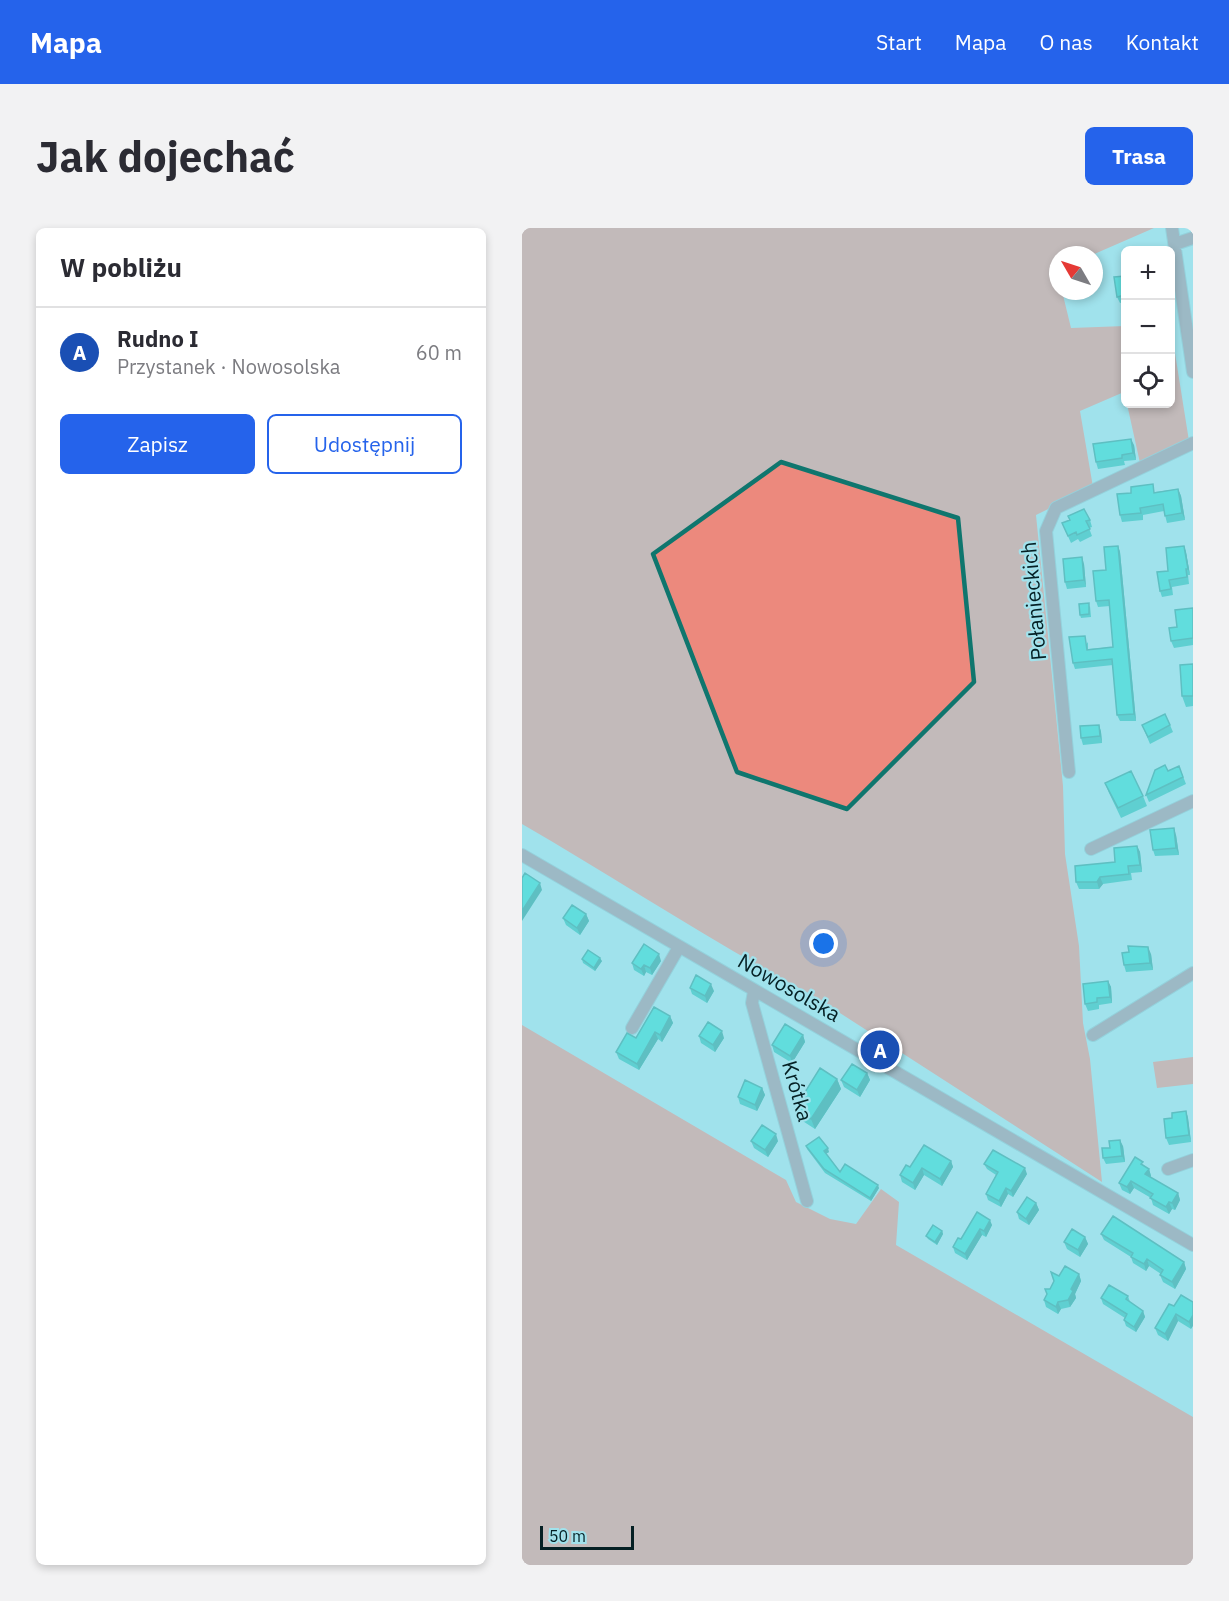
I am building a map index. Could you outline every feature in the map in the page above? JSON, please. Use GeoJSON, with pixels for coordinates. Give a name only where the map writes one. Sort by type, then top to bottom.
{"type":"FeatureCollection","features":[{"type":"Feature","properties":{"kind":"street"},"geometry":{"type":"LineString","coordinates":[[1172,228],[1193,372]]}},
{"type":"Feature","properties":{"kind":"street"},"geometry":{"type":"LineString","coordinates":[[1175,244],[1193,238]]}},
{"type":"Feature","properties":{"kind":"street","name":"Połanieckich"},"geometry":{"type":"LineString","coordinates":[[1068,772],[1046,531],[1056,508],[1193,443]]}},
{"type":"Feature","properties":{"kind":"street"},"geometry":{"type":"LineString","coordinates":[[1091,849],[1193,801]]}},
{"type":"Feature","properties":{"kind":"street","name":"Nowosolska"},"geometry":{"type":"LineString","coordinates":[[522,855],[1193,1245]]}},
{"type":"Feature","properties":{"kind":"street"},"geometry":{"type":"LineString","coordinates":[[632,1028],[679,947]]}},
{"type":"Feature","properties":{"kind":"street"},"geometry":{"type":"LineString","coordinates":[[1093,1035],[1193,973]]}},
{"type":"Feature","properties":{"kind":"street","name":"Krótka"},"geometry":{"type":"LineString","coordinates":[[754,991],[752,1004],[807,1201]]}},
{"type":"Feature","properties":{"kind":"street"},"geometry":{"type":"LineString","coordinates":[[1168,1170],[1193,1160]]}},
{"type":"Feature","properties":{"kind":"highlighted area"},"geometry":{"type":"Polygon","coordinates":[[[781,462],[958,518],[974,682],[847,809],[737,772],[653,554],[781,462]]]}},
{"type":"Feature","properties":{"kind":"shaded area"},"geometry":{"type":"Polygon","coordinates":[[[522,228],[1154,228],[1103,250],[1103,246],[1049,246],[1049,300],[1064,300],[1071,328],[1121,326],[1121,393],[1080,411],[1093,487],[1036,515],[1063,786],[1065,854],[1079,946],[1083,1023],[1090,1059],[1102,1182],[812,995],[522,824],[522,228]]]}},
{"type":"Feature","properties":{"kind":"shaded area"},"geometry":{"type":"Polygon","coordinates":[[[1175,353],[1189,441],[1140,463],[1128,408],[1175,408],[1175,353]]]}},
{"type":"Feature","properties":{"kind":"shaded area"},"geometry":{"type":"Polygon","coordinates":[[[522,1025],[786,1180],[796,1202],[830,1219],[856,1224],[881,1189],[899,1202],[896,1245],[1193,1417],[1193,1565],[522,1565],[522,1025]]]}},
{"type":"Feature","properties":{"kind":"shaded area"},"geometry":{"type":"Polygon","coordinates":[[[1193,1057],[1193,1084],[1157,1088],[1153,1062],[1193,1057]]]}},
{"type":"Feature","properties":{"kind":"building"},"geometry":{"type":"Polygon","coordinates":[[[1121,276],[1121,296],[1117,297],[1114,277],[1121,276]]]}},
{"type":"Feature","properties":{"kind":"building"},"geometry":{"type":"Polygon","coordinates":[[[1131,439],[1133,453],[1122,455],[1122,458],[1096,462],[1093,444],[1131,439]]]}},
{"type":"Feature","properties":{"kind":"building"},"geometry":{"type":"Polygon","coordinates":[[[1153,484],[1154,493],[1178,489],[1182,513],[1165,516],[1163,504],[1140,508],[1141,513],[1120,515],[1117,494],[1131,493],[1131,487],[1153,484]]]}},
{"type":"Feature","properties":{"kind":"building"},"geometry":{"type":"Polygon","coordinates":[[[1084,509],[1090,520],[1086,521],[1090,529],[1068,536],[1062,523],[1070,520],[1068,516],[1084,509]]]}},
{"type":"Feature","properties":{"kind":"building"},"geometry":{"type":"Polygon","coordinates":[[[1118,546],[1134,714],[1117,715],[1112,659],[1073,663],[1069,637],[1085,636],[1087,650],[1113,647],[1109,600],[1096,601],[1093,571],[1106,570],[1104,547],[1118,546]]]}},
{"type":"Feature","properties":{"kind":"building"},"geometry":{"type":"Polygon","coordinates":[[[1184,546],[1187,577],[1169,580],[1171,589],[1160,591],[1157,572],[1168,571],[1166,548],[1184,546]]]}},
{"type":"Feature","properties":{"kind":"building"},"geometry":{"type":"Polygon","coordinates":[[[1082,557],[1084,580],[1065,582],[1063,559],[1082,557]]]}},
{"type":"Feature","properties":{"kind":"building"},"geometry":{"type":"Polygon","coordinates":[[[1089,603],[1089,614],[1080,615],[1079,604],[1089,603]]]}},
{"type":"Feature","properties":{"kind":"building"},"geometry":{"type":"Polygon","coordinates":[[[1193,608],[1193,638],[1171,641],[1169,628],[1177,627],[1175,610],[1193,608]]]}},
{"type":"Feature","properties":{"kind":"building"},"geometry":{"type":"Polygon","coordinates":[[[1193,664],[1193,696],[1182,696],[1180,665],[1193,664]]]}},
{"type":"Feature","properties":{"kind":"building"},"geometry":{"type":"Polygon","coordinates":[[[1165,714],[1170,725],[1148,737],[1142,725],[1165,714]]]}},
{"type":"Feature","properties":{"kind":"building"},"geometry":{"type":"Polygon","coordinates":[[[1099,725],[1100,736],[1081,738],[1080,726],[1099,725]]]}},
{"type":"Feature","properties":{"kind":"building"},"geometry":{"type":"Polygon","coordinates":[[[1165,765],[1168,771],[1179,766],[1183,777],[1146,795],[1155,770],[1165,765]]]}},
{"type":"Feature","properties":{"kind":"building"},"geometry":{"type":"Polygon","coordinates":[[[1131,771],[1143,796],[1118,808],[1105,783],[1131,771]]]}},
{"type":"Feature","properties":{"kind":"building"},"geometry":{"type":"Polygon","coordinates":[[[1174,828],[1176,848],[1153,850],[1150,830],[1174,828]]]}},
{"type":"Feature","properties":{"kind":"building"},"geometry":{"type":"Polygon","coordinates":[[[1137,846],[1140,865],[1128,866],[1129,874],[1100,877],[1097,882],[1076,882],[1075,866],[1115,862],[1114,848],[1137,846]]]}},
{"type":"Feature","properties":{"kind":"building"},"geometry":{"type":"Polygon","coordinates":[[[525,873],[540,883],[522,911],[522,878],[525,873]]]}},
{"type":"Feature","properties":{"kind":"building"},"geometry":{"type":"Polygon","coordinates":[[[572,905],[586,914],[577,928],[563,918],[572,905]]]}},
{"type":"Feature","properties":{"kind":"building"},"geometry":{"type":"Polygon","coordinates":[[[644,944],[659,954],[650,968],[644,965],[641,969],[632,963],[644,944]]]}},
{"type":"Feature","properties":{"kind":"building"},"geometry":{"type":"Polygon","coordinates":[[[1128,946],[1148,947],[1150,963],[1124,965],[1122,953],[1129,952],[1128,946]]]}},
{"type":"Feature","properties":{"kind":"building"},"geometry":{"type":"Polygon","coordinates":[[[588,950],[600,958],[594,968],[582,959],[588,950]]]}},
{"type":"Feature","properties":{"kind":"building"},"geometry":{"type":"Polygon","coordinates":[[[696,975],[711,984],[705,996],[690,988],[696,975]]]}},
{"type":"Feature","properties":{"kind":"building"},"geometry":{"type":"Polygon","coordinates":[[[1108,981],[1110,997],[1097,998],[1097,1002],[1085,1004],[1083,984],[1108,981]]]}},
{"type":"Feature","properties":{"kind":"building"},"geometry":{"type":"Polygon","coordinates":[[[654,1007],[670,1016],[660,1035],[655,1032],[637,1064],[616,1052],[627,1033],[636,1038],[654,1007]]]}},
{"type":"Feature","properties":{"kind":"building"},"geometry":{"type":"Polygon","coordinates":[[[708,1022],[722,1031],[713,1045],[699,1036],[708,1022]]]}},
{"type":"Feature","properties":{"kind":"building"},"geometry":{"type":"Polygon","coordinates":[[[785,1024],[803,1035],[790,1056],[772,1045],[785,1024]]]}},
{"type":"Feature","properties":{"kind":"building"},"geometry":{"type":"Polygon","coordinates":[[[852,1064],[867,1073],[857,1090],[841,1080],[852,1064]]]}},
{"type":"Feature","properties":{"kind":"building"},"geometry":{"type":"Polygon","coordinates":[[[820,1068],[837,1079],[811,1119],[795,1108],[820,1068]]]}},
{"type":"Feature","properties":{"kind":"building"},"geometry":{"type":"Polygon","coordinates":[[[745,1080],[762,1088],[755,1105],[738,1097],[745,1080]]]}},
{"type":"Feature","properties":{"kind":"building"},"geometry":{"type":"Polygon","coordinates":[[[1186,1111],[1189,1135],[1166,1138],[1164,1119],[1172,1118],[1172,1113],[1186,1111]]]}},
{"type":"Feature","properties":{"kind":"building"},"geometry":{"type":"Polygon","coordinates":[[[762,1125],[776,1134],[765,1150],[751,1141],[762,1125]]]}},
{"type":"Feature","properties":{"kind":"building"},"geometry":{"type":"Polygon","coordinates":[[[819,1137],[828,1148],[824,1151],[840,1172],[845,1164],[878,1185],[870,1198],[824,1169],[806,1146],[819,1137]]]}},
{"type":"Feature","properties":{"kind":"building"},"geometry":{"type":"Polygon","coordinates":[[[1120,1140],[1122,1156],[1103,1158],[1102,1148],[1110,1148],[1109,1141],[1120,1140]]]}},
{"type":"Feature","properties":{"kind":"building"},"geometry":{"type":"Polygon","coordinates":[[[924,1145],[951,1161],[940,1179],[922,1168],[913,1183],[900,1175],[906,1165],[910,1167],[924,1145]]]}},
{"type":"Feature","properties":{"kind":"building"},"geometry":{"type":"Polygon","coordinates":[[[993,1150],[1025,1168],[1011,1191],[1006,1188],[999,1201],[986,1194],[998,1172],[984,1164],[993,1150]]]}},
{"type":"Feature","properties":{"kind":"building"},"geometry":{"type":"Polygon","coordinates":[[[1135,1157],[1149,1169],[1145,1174],[1178,1193],[1172,1203],[1169,1202],[1166,1207],[1150,1198],[1153,1194],[1131,1181],[1127,1187],[1119,1183],[1135,1157]]]}},
{"type":"Feature","properties":{"kind":"building"},"geometry":{"type":"Polygon","coordinates":[[[1027,1197],[1036,1203],[1026,1219],[1017,1212],[1027,1197]]]}},
{"type":"Feature","properties":{"kind":"building"},"geometry":{"type":"Polygon","coordinates":[[[977,1212],[990,1220],[984,1231],[980,1229],[965,1254],[953,1247],[958,1238],[961,1239],[977,1212]]]}},
{"type":"Feature","properties":{"kind":"building"},"geometry":{"type":"Polygon","coordinates":[[[1113,1216],[1184,1262],[1172,1282],[1160,1275],[1163,1270],[1147,1259],[1144,1264],[1131,1257],[1133,1253],[1101,1234],[1113,1216]]]}},
{"type":"Feature","properties":{"kind":"building"},"geometry":{"type":"Polygon","coordinates":[[[933,1225],[942,1231],[935,1242],[926,1236],[933,1225]]]}},
{"type":"Feature","properties":{"kind":"building"},"geometry":{"type":"Polygon","coordinates":[[[1072,1229],[1085,1237],[1078,1250],[1064,1242],[1072,1229]]]}},
{"type":"Feature","properties":{"kind":"building"},"geometry":{"type":"Polygon","coordinates":[[[1065,1266],[1079,1274],[1068,1300],[1058,1302],[1056,1307],[1044,1300],[1047,1294],[1045,1289],[1050,1289],[1054,1281],[1051,1272],[1059,1276],[1065,1266]]]}},
{"type":"Feature","properties":{"kind":"building"},"geometry":{"type":"Polygon","coordinates":[[[1109,1285],[1128,1296],[1126,1299],[1143,1311],[1134,1327],[1124,1320],[1127,1314],[1101,1298],[1109,1285]]]}},
{"type":"Feature","properties":{"kind":"building"},"geometry":{"type":"Polygon","coordinates":[[[1181,1295],[1193,1302],[1193,1315],[1189,1322],[1176,1314],[1165,1334],[1155,1328],[1169,1304],[1174,1306],[1181,1295]]]}},
{"type":"Feature","properties":{"kind":"place","name":"Rudno I"},"geometry":{"type":"Point","coordinates":[880,1050]}}]}
